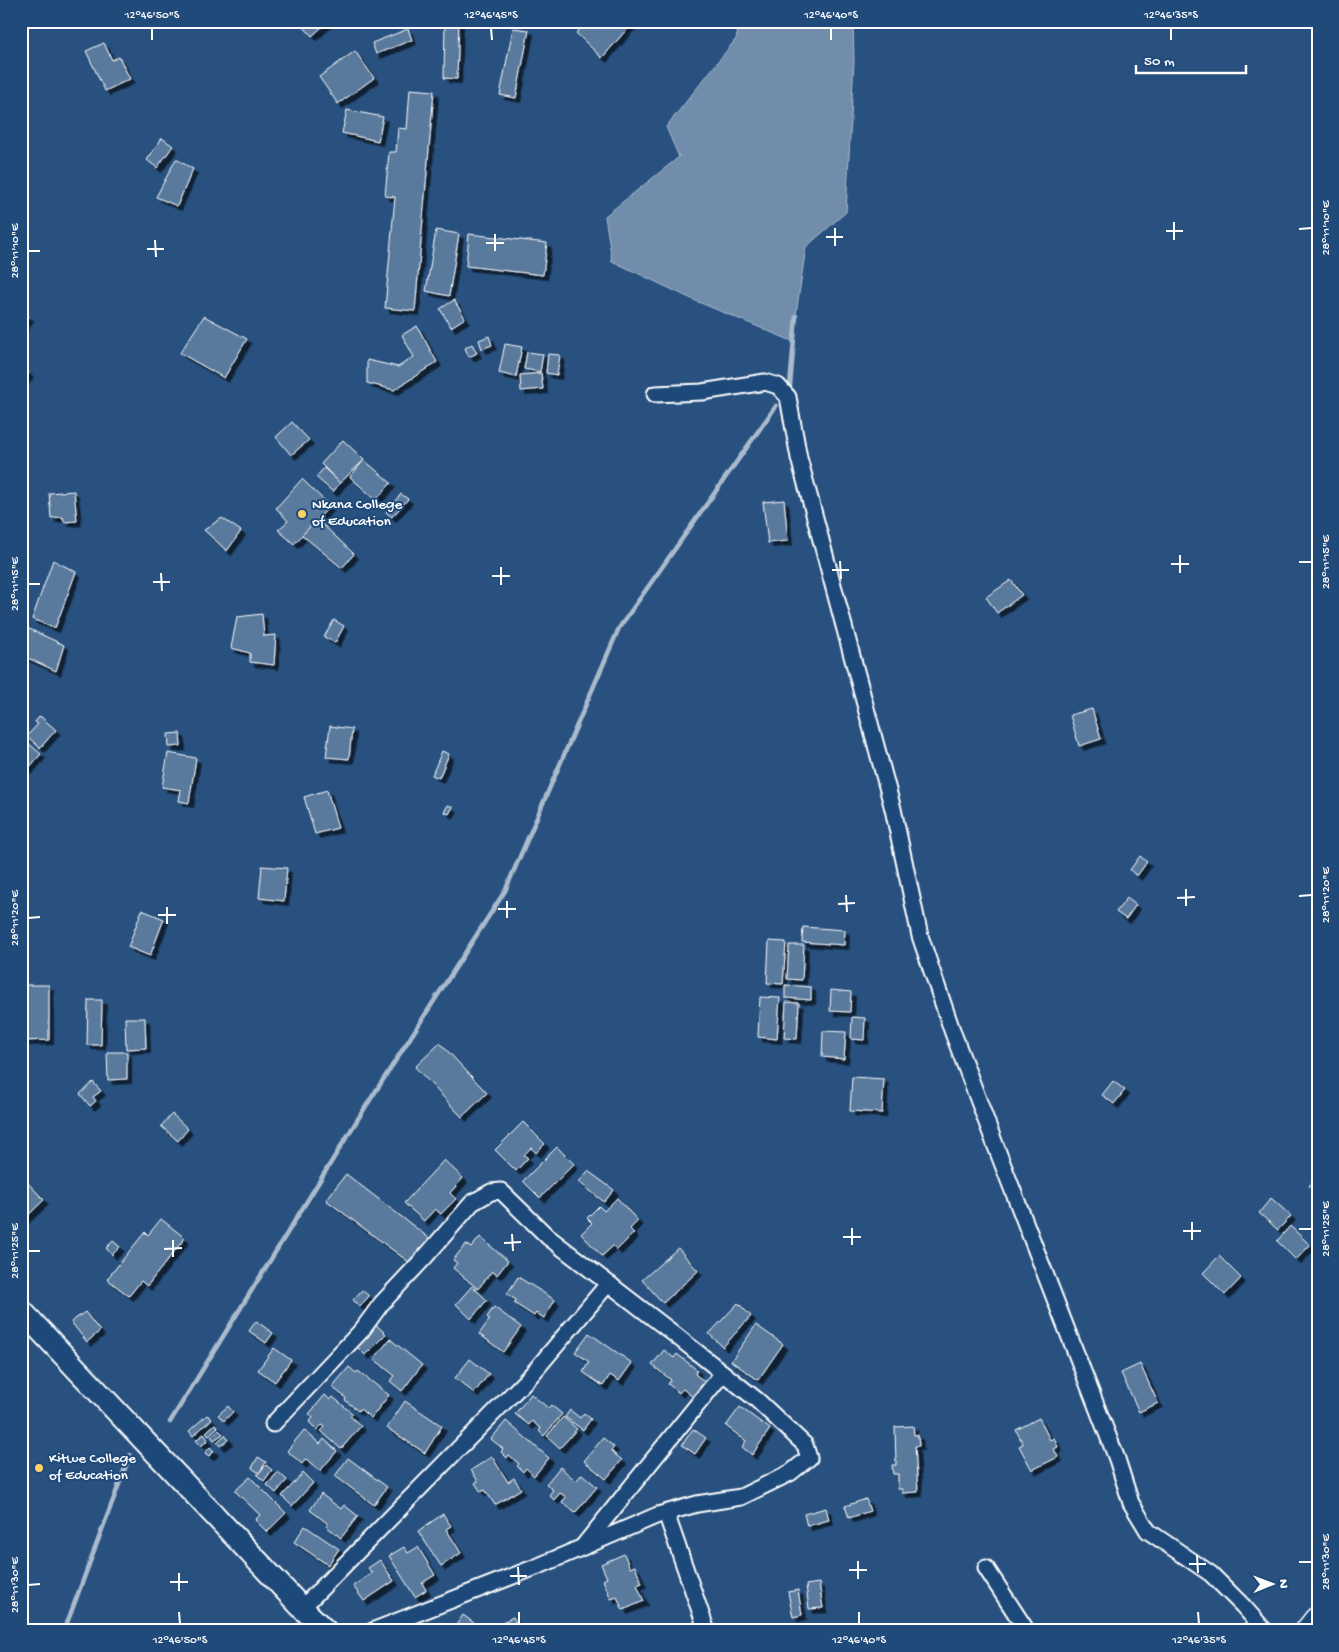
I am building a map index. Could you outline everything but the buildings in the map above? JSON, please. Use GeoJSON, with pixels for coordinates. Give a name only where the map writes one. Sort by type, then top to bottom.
{"type":"FeatureCollection","features":[{"type":"Feature","properties":{"kind":"highway"},"geometry":{"type":"LineString","coordinates":[[1310,1631],[1318,1621]]}},
{"type":"Feature","properties":{"kind":"street"},"geometry":{"type":"LineString","coordinates":[[655,394],[702,392],[765,382],[778,386],[788,398],[799,458],[893,809],[920,936],[953,1033],[1118,1459],[1131,1503],[1148,1531],[1211,1574],[1265,1631]]}},
{"type":"Feature","properties":{"kind":"street"},"geometry":{"type":"LineString","coordinates":[[273,1424],[362,1330],[381,1304],[472,1203],[491,1192],[501,1191],[548,1237],[724,1373],[757,1400],[805,1445],[809,1458],[790,1473],[742,1497],[697,1504],[666,1513],[372,1631]]}},
{"type":"Feature","properties":{"kind":"street"},"geometry":{"type":"LineString","coordinates":[[302,1608],[533,1373],[607,1285],[611,1285]]}},
{"type":"Feature","properties":{"kind":"street"},"geometry":{"type":"LineString","coordinates":[[21,1310],[302,1608],[326,1631]]}},
{"type":"Feature","properties":{"kind":"street"},"geometry":{"type":"LineString","coordinates":[[582,1548],[724,1373]]}},
{"type":"Feature","properties":{"kind":"street"},"geometry":{"type":"LineString","coordinates":[[666,1513],[707,1631]]}},
{"type":"Feature","properties":{"kind":"street"},"geometry":{"type":"LineString","coordinates":[[986,1568],[1027,1631]]}},
{"type":"Feature","properties":{"kind":"water"},"geometry":{"type":"Polygon","coordinates":[[[740,21],[853,21],[854,61],[846,212],[806,247],[792,341],[696,301],[612,261],[605,216],[679,157],[666,127],[736,39],[740,21]]]}},
{"type":"Feature","properties":{"kind":"waterway"},"geometry":{"type":"LineString","coordinates":[[790,386],[796,316]]}},
{"type":"Feature","properties":{"kind":"waterway"},"geometry":{"type":"LineString","coordinates":[[170,1422],[361,1114],[505,891],[619,628],[776,406]]}},
{"type":"Feature","properties":{"kind":"waterway"},"geometry":{"type":"LineString","coordinates":[[64,1631],[130,1455]]}},
{"type":"Feature","properties":{"kind":"place","name":"Nkana College of Education"},"geometry":{"type":"Point","coordinates":[302,514]}},
{"type":"Feature","properties":{"kind":"place","name":"Kitwe College of Education"},"geometry":{"type":"Point","coordinates":[39,1468]}}]}
